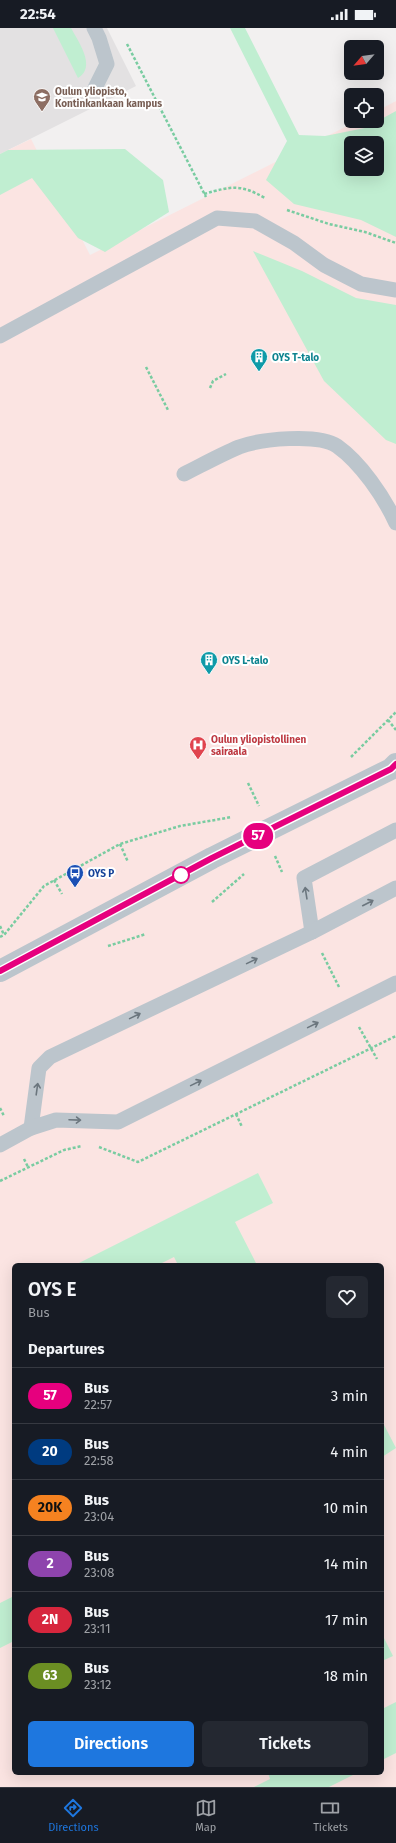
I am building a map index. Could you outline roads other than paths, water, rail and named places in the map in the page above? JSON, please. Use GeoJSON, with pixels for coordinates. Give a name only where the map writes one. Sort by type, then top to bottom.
{"type":"FeatureCollection","features":[{"type":"Feature","properties":{"kind":"street"},"geometry":{"type":"LineString","coordinates":[[0,971],[212,858],[394,771]]}},
{"type":"Feature","properties":{"kind":"lane"},"geometry":{"type":"LineString","coordinates":[[94,28],[99,38],[107,64],[95,88]]}},
{"type":"Feature","properties":{"kind":"lane"},"geometry":{"type":"LineString","coordinates":[[0,336],[216,218],[255,221],[294,243],[324,265],[361,284],[396,290]]}},
{"type":"Feature","properties":{"kind":"lane"},"geometry":{"type":"LineString","coordinates":[[184,474],[240,447],[274,439],[306,437],[336,445],[367,476],[396,523]]}},
{"type":"Feature","properties":{"kind":"lane"},"geometry":{"type":"LineString","coordinates":[[312,932],[304,878],[396,830]]}},
{"type":"Feature","properties":{"kind":"lane"},"geometry":{"type":"LineString","coordinates":[[31,1128],[39,1068],[50,1057],[312,932],[396,888]]}},
{"type":"Feature","properties":{"kind":"lane"},"geometry":{"type":"LineString","coordinates":[[0,1144],[31,1128],[56,1120],[118,1122],[396,983]]}},
{"type":"Feature","properties":{"kind":"place","name":"Oulun yliopisto, Kontinkankaan kampus"},"geometry":{"type":"Point","coordinates":[42,112]}},
{"type":"Feature","properties":{"kind":"place","name":"OYS T-talo"},"geometry":{"type":"Point","coordinates":[259,372]}},
{"type":"Feature","properties":{"kind":"place","name":"OYS L-talo"},"geometry":{"type":"Point","coordinates":[209,675]}},
{"type":"Feature","properties":{"kind":"place","name":"Oulun yliopistollinen sairaala"},"geometry":{"type":"Point","coordinates":[198,760]}},
{"type":"Feature","properties":{"kind":"place","name":"OYS P"},"geometry":{"type":"Point","coordinates":[75,888]}}]}
